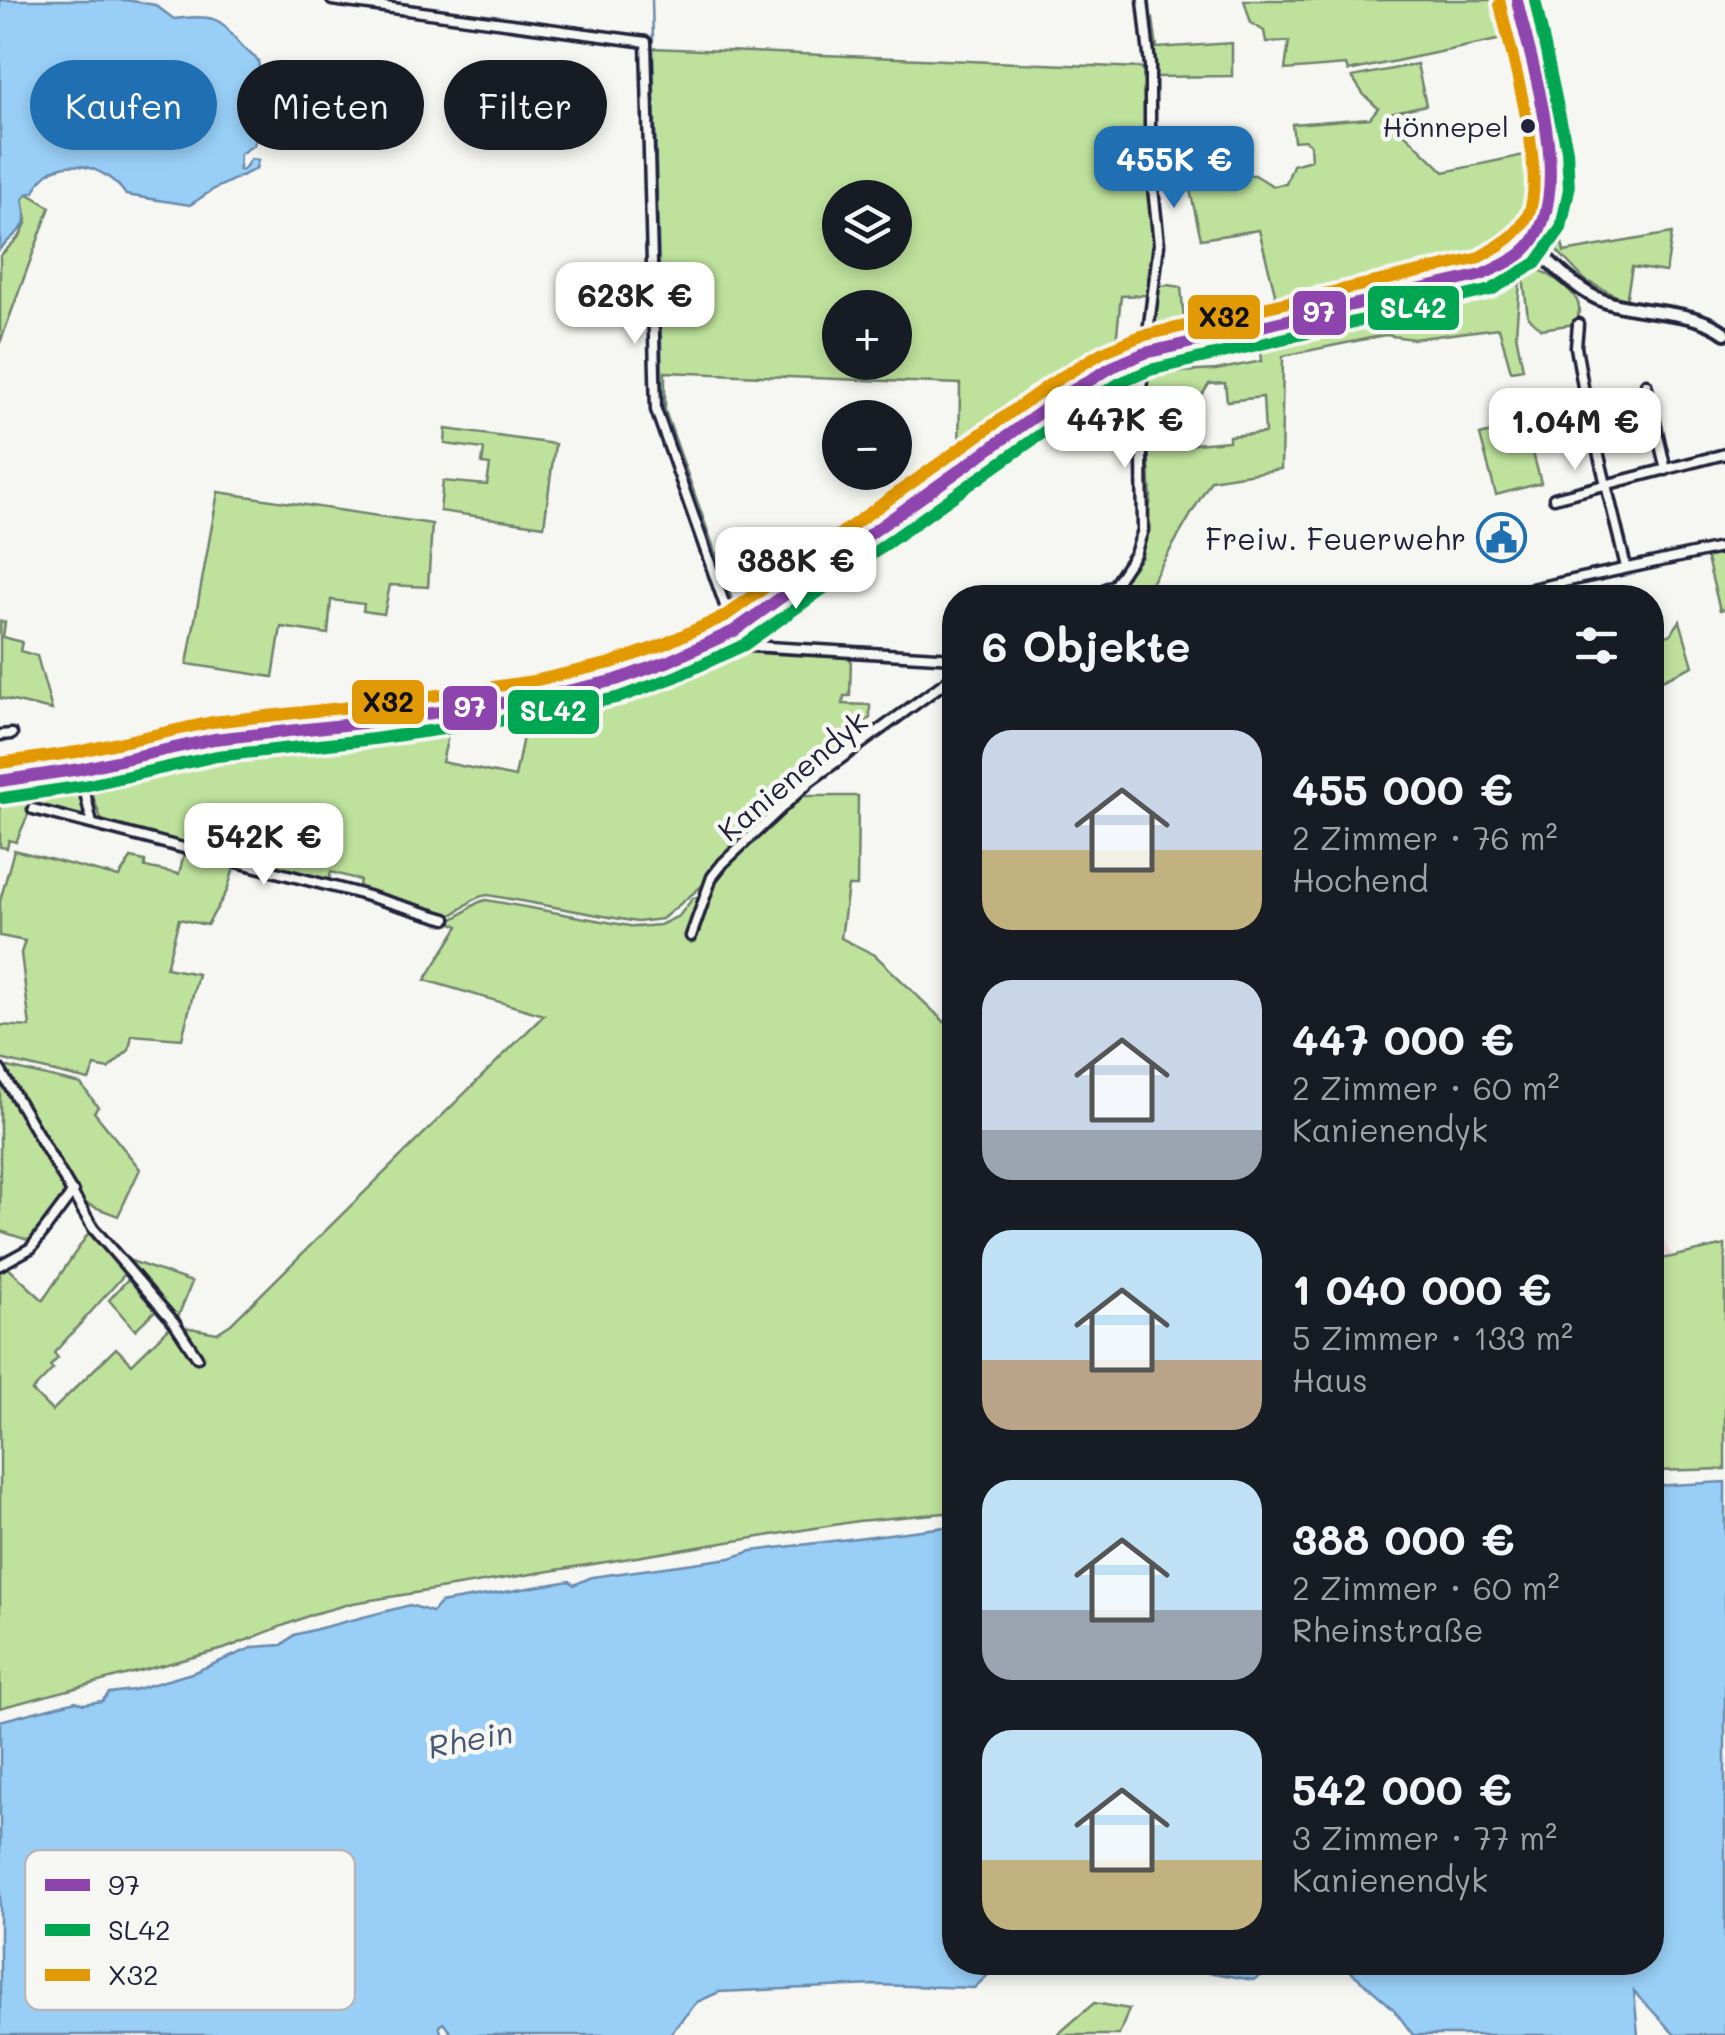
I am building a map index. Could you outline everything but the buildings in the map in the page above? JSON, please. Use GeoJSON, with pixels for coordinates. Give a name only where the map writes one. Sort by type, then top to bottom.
{"type":"FeatureCollection","features":[{"type":"Feature","properties":{"kind":"main road"},"geometry":{"type":"LineString","coordinates":[[0,781],[80,770],[214,740],[388,720],[554,694],[616,680],[670,661],[734,631],[1062,397],[1112,367],[1145,353],[1482,275],[1505,264],[1530,243],[1545,221],[1552,187],[1550,154],[1517,0]]}},
{"type":"Feature","properties":{"kind":"main road"},"geometry":{"type":"LineString","coordinates":[[1530,243],[1596,298],[1621,307],[1708,322],[1725,333]]}},
{"type":"Feature","properties":{"kind":"street"},"geometry":{"type":"LineString","coordinates":[[332,0],[646,42],[656,410],[734,631],[749,646],[942,657]]}},
{"type":"Feature","properties":{"kind":"street"},"geometry":{"type":"LineString","coordinates":[[1114,585],[1135,554],[1143,530],[1142,389],[1159,244],[1150,160],[1150,65],[1143,0]]}},
{"type":"Feature","properties":{"kind":"street"},"geometry":{"type":"LineString","coordinates":[[1578,324],[1576,347],[1585,398],[1626,567]]}},
{"type":"Feature","properties":{"kind":"street"},"geometry":{"type":"LineString","coordinates":[[1646,384],[1666,470]]}},
{"type":"Feature","properties":{"kind":"street"},"geometry":{"type":"LineString","coordinates":[[1524,412],[1585,398]]}},
{"type":"Feature","properties":{"kind":"street"},"geometry":{"type":"LineString","coordinates":[[1554,498],[1725,454]]}},
{"type":"Feature","properties":{"kind":"street"},"geometry":{"type":"LineString","coordinates":[[1547,585],[1725,547]]}},
{"type":"Feature","properties":{"kind":"street","name":"Kanienendyk"},"geometry":{"type":"LineString","coordinates":[[691,936],[712,877],[723,863],[821,773],[942,685]]}},
{"type":"Feature","properties":{"kind":"street"},"geometry":{"type":"LineString","coordinates":[[0,735],[12,734]]}},
{"type":"Feature","properties":{"kind":"street"},"geometry":{"type":"LineString","coordinates":[[80,770],[92,824]]}},
{"type":"Feature","properties":{"kind":"street"},"geometry":{"type":"LineString","coordinates":[[33,809],[446,919]]}},
{"type":"Feature","properties":{"kind":"street"},"geometry":{"type":"LineString","coordinates":[[0,1070],[93,1228],[174,1322],[197,1358]]}},
{"type":"Feature","properties":{"kind":"street"},"geometry":{"type":"LineString","coordinates":[[0,1265],[30,1248],[73,1192]]}},
{"type":"Feature","properties":{"kind":"shaded area"},"geometry":{"type":"Polygon","coordinates":[[[1664,1242],[1674,1258],[1664,1259],[1664,1242]]]}},
{"type":"Feature","properties":{"kind":"green space"},"geometry":{"type":"Polygon","coordinates":[[[1244,0],[1510,0],[1517,36],[1348,71],[1346,65],[1285,70],[1289,41],[1266,42],[1264,31],[1251,23],[1244,0]]]}},
{"type":"Feature","properties":{"kind":"green space"},"geometry":{"type":"Polygon","coordinates":[[[1153,19],[1157,48],[1232,43],[1232,76],[1154,77],[1149,22],[1153,19]]]}},
{"type":"Feature","properties":{"kind":"green space"},"geometry":{"type":"Polygon","coordinates":[[[651,48],[1142,68],[1154,245],[1147,295],[1121,296],[1115,352],[1141,343],[1138,350],[1073,383],[751,613],[730,605],[662,411],[651,48]],[[822,290],[822,378],[665,372],[665,411],[732,599],[741,609],[750,609],[959,461],[960,384],[862,380],[912,380],[912,290],[822,290]]]}},
{"type":"Feature","properties":{"kind":"green space"},"geometry":{"type":"Polygon","coordinates":[[[1417,64],[1426,105],[1385,114],[1444,172],[1529,154],[1539,189],[1521,234],[1501,252],[1472,265],[1280,313],[1259,230],[1201,239],[1186,172],[1255,175],[1273,186],[1286,184],[1293,165],[1311,160],[1310,144],[1305,140],[1294,141],[1292,124],[1370,118],[1378,108],[1352,77],[1417,64]]]}},
{"type":"Feature","properties":{"kind":"green space"},"geometry":{"type":"Polygon","coordinates":[[[27,193],[50,207],[0,343],[0,256],[20,236],[27,221],[23,199],[27,193]]]}},
{"type":"Feature","properties":{"kind":"green space"},"geometry":{"type":"Polygon","coordinates":[[[1567,193],[1572,194],[1560,233],[1564,252],[1672,233],[1666,272],[1632,267],[1626,301],[1585,280],[1549,242],[1567,193]]]}},
{"type":"Feature","properties":{"kind":"green space"},"geometry":{"type":"Polygon","coordinates":[[[1525,266],[1549,275],[1572,294],[1579,309],[1575,324],[1541,329],[1528,317],[1525,266]]]}},
{"type":"Feature","properties":{"kind":"green space"},"geometry":{"type":"Polygon","coordinates":[[[1520,280],[1516,334],[1523,369],[1511,371],[1499,328],[1413,339],[1385,335],[1283,356],[1281,469],[1211,480],[1150,585],[1120,585],[1142,557],[1151,498],[1148,448],[1229,441],[1229,436],[1265,433],[1263,397],[1227,401],[1225,383],[1209,384],[1202,395],[1148,399],[1147,374],[1216,370],[1262,361],[1260,341],[1488,292],[1520,280]]]}},
{"type":"Feature","properties":{"kind":"green space"},"geometry":{"type":"Polygon","coordinates":[[[1157,287],[1181,287],[1185,332],[1152,339],[1157,287]]]}},
{"type":"Feature","properties":{"kind":"green space"},"geometry":{"type":"Polygon","coordinates":[[[1128,363],[1135,364],[1137,370],[1099,389],[748,643],[743,640],[742,634],[1060,402],[1128,363]]]}},
{"type":"Feature","properties":{"kind":"green space"},"geometry":{"type":"Polygon","coordinates":[[[1525,423],[1541,483],[1496,495],[1480,435],[1525,423]]]}},
{"type":"Feature","properties":{"kind":"green space"},"geometry":{"type":"Polygon","coordinates":[[[446,429],[555,444],[544,526],[440,511],[443,481],[487,485],[490,465],[482,464],[484,449],[445,444],[446,429]]]}},
{"type":"Feature","properties":{"kind":"green space"},"geometry":{"type":"Polygon","coordinates":[[[218,492],[432,524],[428,587],[390,585],[384,614],[363,611],[364,604],[331,600],[328,634],[281,627],[273,677],[187,664],[218,492]]]}},
{"type":"Feature","properties":{"kind":"green space"},"geometry":{"type":"Polygon","coordinates":[[[1725,552],[1725,609],[1720,610],[1706,555],[1725,552]]]}},
{"type":"Feature","properties":{"kind":"green space"},"geometry":{"type":"Polygon","coordinates":[[[0,621],[5,622],[3,637],[22,642],[20,651],[37,656],[52,710],[0,698],[0,621]]]}},
{"type":"Feature","properties":{"kind":"green space"},"geometry":{"type":"Polygon","coordinates":[[[1680,621],[1693,666],[1664,679],[1664,637],[1680,621]]]}},
{"type":"Feature","properties":{"kind":"green space"},"geometry":{"type":"Polygon","coordinates":[[[734,651],[851,656],[850,696],[844,696],[843,704],[870,705],[870,718],[836,744],[841,752],[792,791],[709,880],[662,919],[637,922],[488,895],[446,917],[358,891],[360,880],[331,872],[328,883],[115,828],[101,819],[89,785],[96,770],[204,746],[480,711],[483,717],[451,723],[442,762],[515,777],[528,711],[494,716],[498,708],[528,703],[529,710],[636,687],[734,651]]]}},
{"type":"Feature","properties":{"kind":"green space"},"geometry":{"type":"Polygon","coordinates":[[[70,775],[78,780],[85,811],[79,819],[32,806],[16,842],[9,840],[7,848],[0,847],[0,786],[70,775]]]}},
{"type":"Feature","properties":{"kind":"green space"},"geometry":{"type":"Polygon","coordinates":[[[797,796],[858,796],[857,886],[848,886],[841,938],[875,955],[942,1019],[942,1513],[858,1521],[353,1603],[313,1614],[224,1649],[0,1708],[0,1267],[5,1265],[43,1300],[90,1231],[125,1270],[54,1353],[58,1358],[50,1366],[53,1369],[32,1391],[52,1411],[116,1348],[132,1364],[172,1325],[180,1323],[217,1333],[231,1324],[544,1015],[425,980],[459,926],[447,921],[486,900],[635,927],[660,925],[679,916],[693,898],[702,896],[725,865],[797,796]]]}},
{"type":"Feature","properties":{"kind":"green space"},"geometry":{"type":"Polygon","coordinates":[[[14,850],[119,877],[131,858],[145,861],[145,867],[179,874],[185,850],[235,864],[227,891],[207,925],[179,919],[166,968],[198,974],[182,1039],[132,1035],[129,1050],[108,1069],[95,1066],[89,1080],[0,1059],[0,1025],[30,1027],[21,953],[25,941],[0,936],[0,901],[14,850]]]}},
{"type":"Feature","properties":{"kind":"green space"},"geometry":{"type":"Polygon","coordinates":[[[8,1067],[81,1084],[98,1107],[94,1112],[140,1169],[118,1216],[84,1203],[4,1070],[8,1067]]]}},
{"type":"Feature","properties":{"kind":"green space"},"geometry":{"type":"Polygon","coordinates":[[[0,1080],[67,1193],[31,1241],[0,1231],[0,1080]]]}},
{"type":"Feature","properties":{"kind":"green space"},"geometry":{"type":"Polygon","coordinates":[[[1725,1245],[1725,1469],[1664,1471],[1664,1259],[1725,1245]]]}},
{"type":"Feature","properties":{"kind":"green space"},"geometry":{"type":"Polygon","coordinates":[[[128,1260],[192,1282],[177,1319],[128,1260]]]}},
{"type":"Feature","properties":{"kind":"green space"},"geometry":{"type":"Polygon","coordinates":[[[131,1276],[158,1308],[135,1330],[109,1300],[131,1276]]]}},
{"type":"Feature","properties":{"kind":"green space"},"geometry":{"type":"Polygon","coordinates":[[[1094,2003],[1129,2009],[1119,2035],[1057,2035],[1094,2003]]]}},
{"type":"Feature","properties":{"kind":"water"},"geometry":{"type":"Polygon","coordinates":[[[0,0],[126,0],[155,5],[174,19],[217,21],[258,60],[237,60],[237,150],[246,150],[240,154],[239,170],[251,159],[258,160],[256,169],[190,205],[126,195],[105,175],[79,166],[65,166],[53,170],[34,192],[27,194],[23,200],[24,224],[0,249],[0,0]]]}},
{"type":"Feature","properties":{"kind":"water"},"geometry":{"type":"Polygon","coordinates":[[[1725,1482],[1725,2035],[1675,2035],[1634,1991],[1638,2035],[1413,2035],[1393,2008],[1355,1975],[1664,1975],[1664,1485],[1725,1482]]]}},
{"type":"Feature","properties":{"kind":"water","name":"Rhein"},"geometry":{"type":"Polygon","coordinates":[[[942,1527],[942,1975],[988,1975],[974,1988],[874,1985],[719,1992],[697,2002],[669,2035],[453,2035],[443,2023],[439,2026],[442,2035],[0,2035],[0,1721],[76,1701],[102,1701],[109,1693],[192,1673],[254,1647],[282,1645],[294,1635],[410,1605],[432,1612],[440,1603],[570,1581],[574,1585],[592,1577],[730,1558],[752,1551],[942,1527]]]}},
{"type":"Feature","properties":{"kind":"water"},"geometry":{"type":"Polygon","coordinates":[[[1224,1975],[1262,1975],[1253,1980],[1224,1975]]]}},
{"type":"Feature","properties":{"kind":"waterway"},"geometry":{"type":"LineString","coordinates":[[652,0],[653,40]]}},
{"type":"Feature","properties":{"kind":"waterway"},"geometry":{"type":"LineString","coordinates":[[653,49],[663,410],[730,599]]}},
{"type":"Feature","properties":{"kind":"transit line","name":"97"},"geometry":{"type":"LineString","coordinates":[[0,781],[80,769],[214,739],[536,698],[616,680],[734,631],[1062,397],[1112,367],[1145,353],[1482,275],[1503,265],[1523,252],[1540,229],[1548,201],[1550,167],[1540,95],[1517,0]]}},
{"type":"Feature","properties":{"kind":"transit line","name":"SL42"},"geometry":{"type":"LineString","coordinates":[[3,798],[84,786],[217,756],[539,715],[620,697],[744,645],[1072,412],[1120,383],[1150,370],[1491,290],[1536,263],[1561,228],[1569,189],[1567,150],[1535,0]]}},
{"type":"Feature","properties":{"kind":"transit line","name":"X32"},"geometry":{"type":"LineString","coordinates":[[0,763],[77,752],[212,722],[369,705],[533,681],[611,663],[725,616],[1052,383],[1103,352],[1141,336],[1476,259],[1518,230],[1528,215],[1533,196],[1531,143],[1500,4]]}},
{"type":"Feature","properties":{"kind":"place","name":"Hönnepel"},"geometry":{"type":"Point","coordinates":[1528,126]}},
{"type":"Feature","properties":{"kind":"place","name":"Freiw. Feuerwehr"},"geometry":{"type":"Point","coordinates":[1501,538]}}]}
